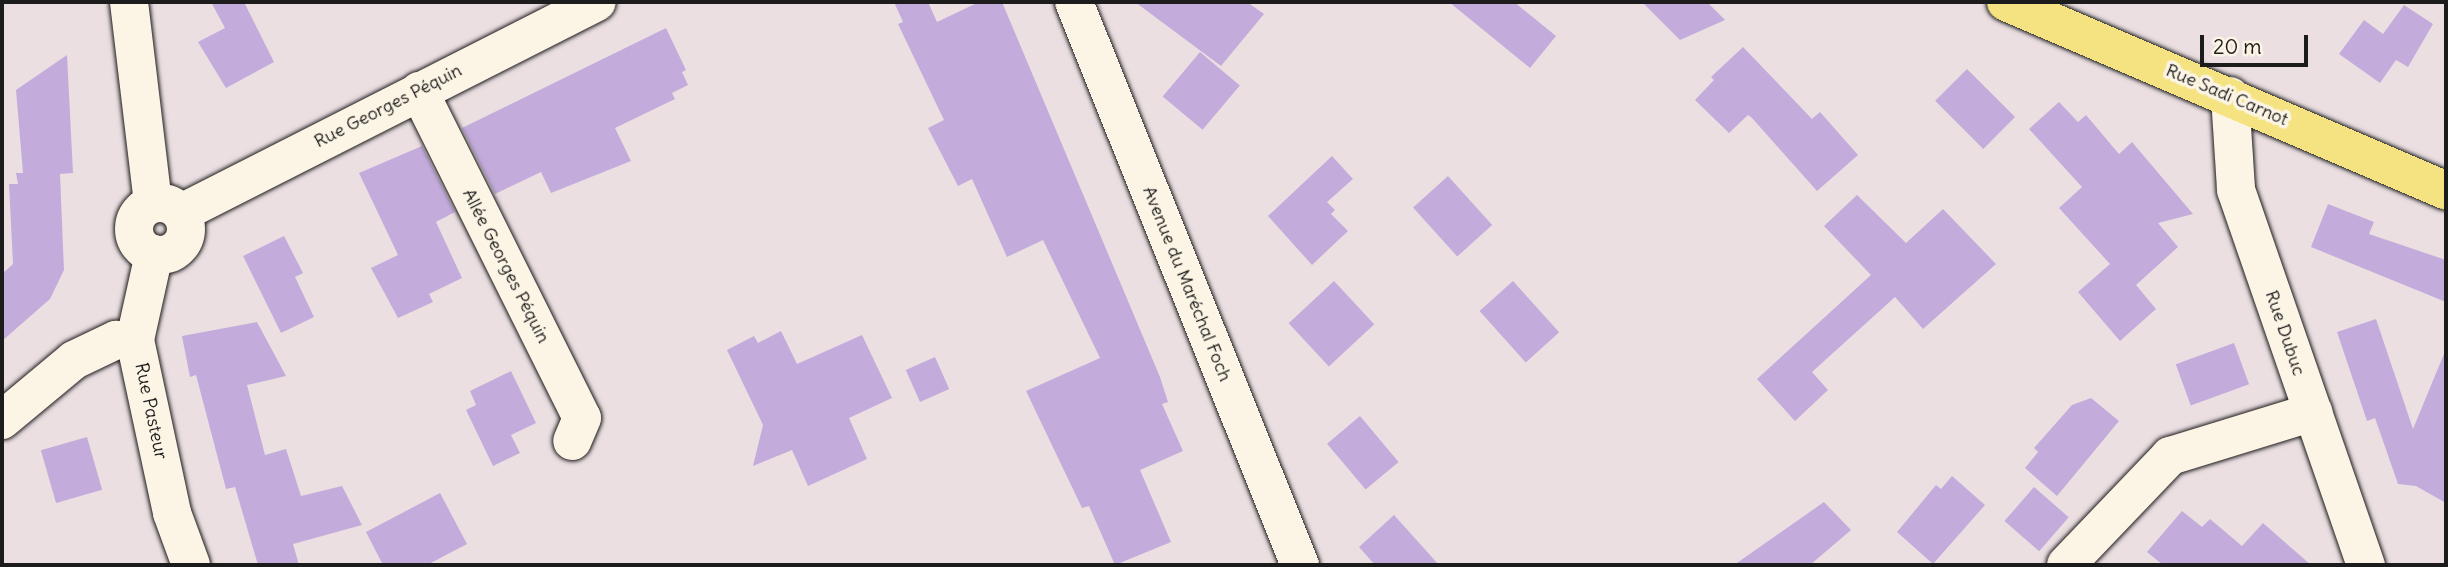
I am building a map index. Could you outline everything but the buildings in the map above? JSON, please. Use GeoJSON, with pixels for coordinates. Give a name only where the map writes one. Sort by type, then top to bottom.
{"type":"FeatureCollection","features":[{"type":"Feature","properties":{"kind":"main road","name":"Rue Sadi Carnot"},"geometry":{"type":"LineString","coordinates":[[2006,2],[2446,191]]}},
{"type":"Feature","properties":{"kind":"street"},"geometry":{"type":"LineString","coordinates":[[130,2],[167,208]]}},
{"type":"Feature","properties":{"kind":"street","name":"Rue Georges Péquin"},"geometry":{"type":"LineString","coordinates":[[167,208],[419,91],[597,2]]}},
{"type":"Feature","properties":{"kind":"street","name":"Avenue du Maréchal Foch"},"geometry":{"type":"LineString","coordinates":[[1074,2],[1300,565]]}},
{"type":"Feature","properties":{"kind":"street","name":"Allée Georges Péquin"},"geometry":{"type":"LineString","coordinates":[[419,91],[582,418],[572,441]]}},
{"type":"Feature","properties":{"kind":"street","name":"Rue Dubuc"},"geometry":{"type":"LineString","coordinates":[[2230,96],[2236,190],[2366,565]]}},
{"type":"Feature","properties":{"kind":"street","name":"Rue Pasteur"},"geometry":{"type":"LineString","coordinates":[[167,208],[139,213],[135,234],[141,246],[154,254],[135,340],[172,513],[191,565]]}},
{"type":"Feature","properties":{"kind":"street"},"geometry":{"type":"LineString","coordinates":[[2,421],[74,360],[116,340],[135,340]]}},
{"type":"Feature","properties":{"kind":"street"},"geometry":{"type":"LineString","coordinates":[[2066,565],[2170,456],[2313,412]]}}]}
